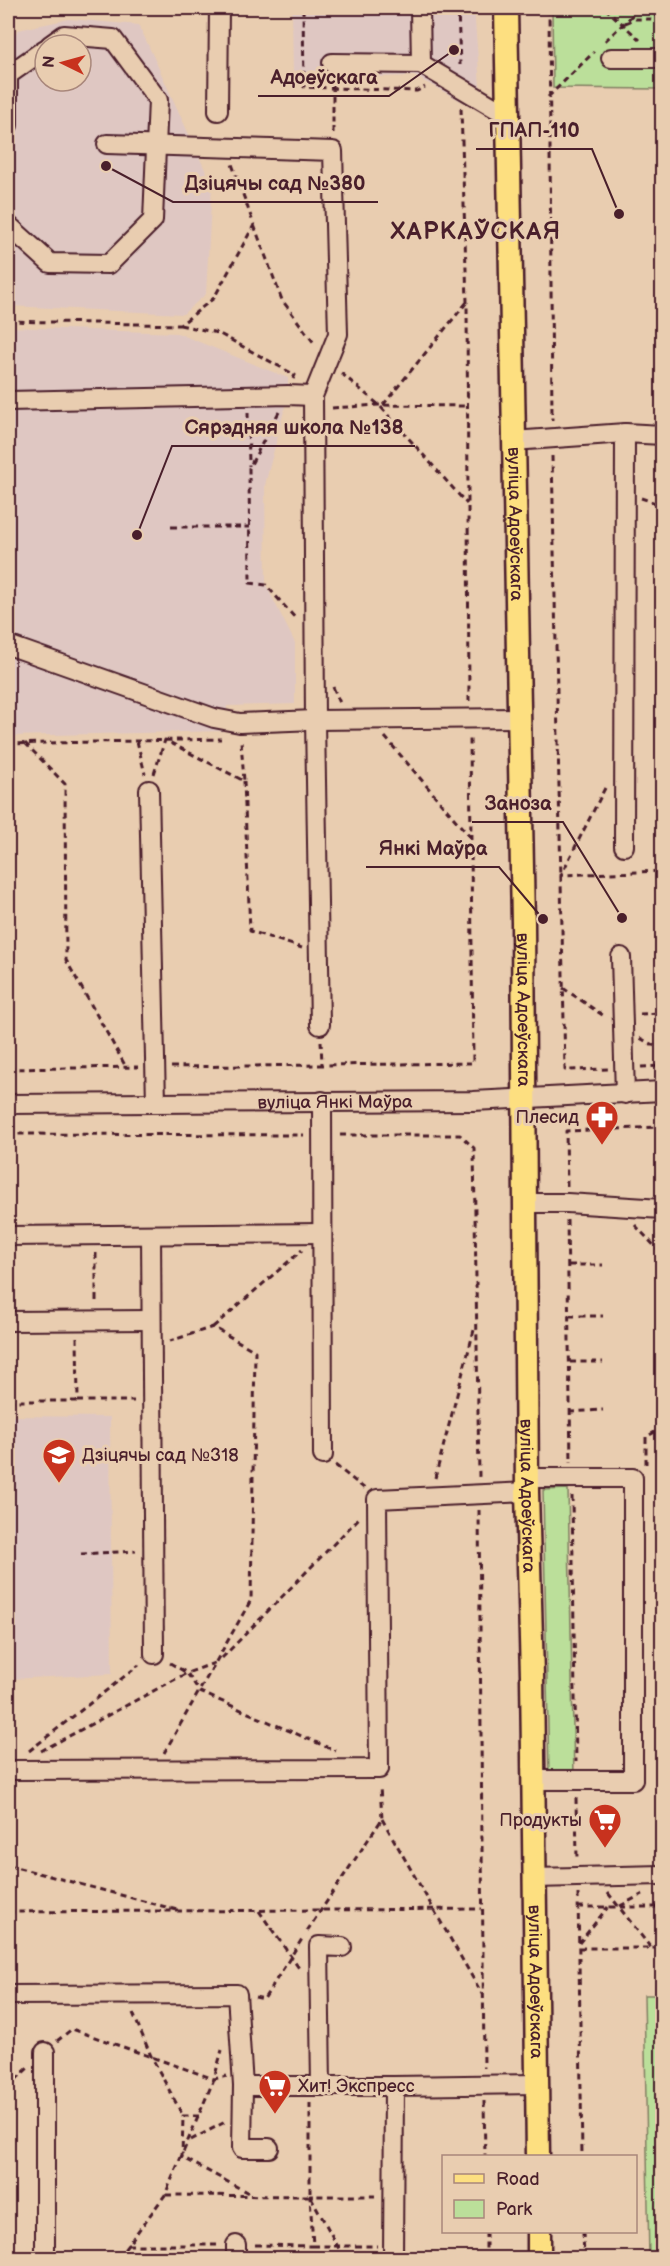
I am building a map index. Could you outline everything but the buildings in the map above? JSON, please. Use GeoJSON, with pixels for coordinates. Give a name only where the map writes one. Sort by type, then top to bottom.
{"type":"FeatureCollection","features":[{"type":"Feature","properties":{"kind":"main road","name":"вуліца Адоеўскага"},"geometry":{"type":"LineString","coordinates":[[506,8],[525,1098],[527,1485],[538,2155]]}},
{"type":"Feature","properties":{"kind":"main road"},"geometry":{"type":"LineString","coordinates":[[539,2233],[539,2259]]}},
{"type":"Feature","properties":{"kind":"street"},"geometry":{"type":"LineString","coordinates":[[218,111],[219,8]]}},
{"type":"Feature","properties":{"kind":"street"},"geometry":{"type":"LineString","coordinates":[[420,8],[421,64]]}},
{"type":"Feature","properties":{"kind":"street"},"geometry":{"type":"LineString","coordinates":[[8,225],[50,263],[109,264],[153,220],[158,146],[158,100],[113,39],[93,37]]}},
{"type":"Feature","properties":{"kind":"street"},"geometry":{"type":"LineString","coordinates":[[8,125],[8,75],[33,57]]}},
{"type":"Feature","properties":{"kind":"street"},"geometry":{"type":"LineString","coordinates":[[611,58],[660,58]]}},
{"type":"Feature","properties":{"kind":"street"},"geometry":{"type":"LineString","coordinates":[[332,63],[421,64],[507,115]]}},
{"type":"Feature","properties":{"kind":"street"},"geometry":{"type":"LineString","coordinates":[[107,144],[333,151],[338,333],[314,403],[315,720],[320,1025]]}},
{"type":"Feature","properties":{"kind":"street"},"geometry":{"type":"LineString","coordinates":[[8,401],[288,395],[314,403]]}},
{"type":"Feature","properties":{"kind":"street"},"geometry":{"type":"LineString","coordinates":[[624,846],[625,433]]}},
{"type":"Feature","properties":{"kind":"street"},"geometry":{"type":"LineString","coordinates":[[513,441],[625,433],[663,435]]}},
{"type":"Feature","properties":{"kind":"street"},"geometry":{"type":"LineString","coordinates":[[8,645],[214,718],[240,731],[315,720],[519,718]]}},
{"type":"Feature","properties":{"kind":"street"},"geometry":{"type":"LineString","coordinates":[[149,790],[156,1103]]}},
{"type":"Feature","properties":{"kind":"street"},"geometry":{"type":"LineString","coordinates":[[621,957],[625,1094]]}},
{"type":"Feature","properties":{"kind":"street","name":"вуліца Янкі Маўра"},"geometry":{"type":"LineString","coordinates":[[8,1104],[473,1101],[663,1091]]}},
{"type":"Feature","properties":{"kind":"street"},"geometry":{"type":"LineString","coordinates":[[322,1101],[323,1455]]}},
{"type":"Feature","properties":{"kind":"street"},"geometry":{"type":"LineString","coordinates":[[525,1203],[616,1205],[663,1209]]}},
{"type":"Feature","properties":{"kind":"street"},"geometry":{"type":"LineString","coordinates":[[8,1236],[322,1233]]}},
{"type":"Feature","properties":{"kind":"street"},"geometry":{"type":"LineString","coordinates":[[151,1235],[154,1653]]}},
{"type":"Feature","properties":{"kind":"street"},"geometry":{"type":"LineString","coordinates":[[8,1322],[151,1320]]}},
{"type":"Feature","properties":{"kind":"street"},"geometry":{"type":"LineString","coordinates":[[8,1770],[379,1769],[377,1499],[479,1495],[571,1478],[633,1478],[633,1780],[533,1780]]}},
{"type":"Feature","properties":{"kind":"street"},"geometry":{"type":"LineString","coordinates":[[534,1878],[663,1875]]}},
{"type":"Feature","properties":{"kind":"street"},"geometry":{"type":"LineString","coordinates":[[321,2086],[319,1946],[342,1947]]}},
{"type":"Feature","properties":{"kind":"street"},"geometry":{"type":"LineString","coordinates":[[8,1995],[237,1994],[243,2079],[242,2148],[269,2148]]}},
{"type":"Feature","properties":{"kind":"street"},"geometry":{"type":"LineString","coordinates":[[45,2052],[45,2259]]}},
{"type":"Feature","properties":{"kind":"street"},"geometry":{"type":"LineString","coordinates":[[243,2079],[321,2086],[537,2084]]}},
{"type":"Feature","properties":{"kind":"street"},"geometry":{"type":"LineString","coordinates":[[394,2086],[394,2252]]}},
{"type":"Feature","properties":{"kind":"path"},"geometry":{"type":"LineString","coordinates":[[314,403],[468,406],[458,8]]}},
{"type":"Feature","properties":{"kind":"path"},"geometry":{"type":"LineString","coordinates":[[549,8],[552,439],[565,1070]]}},
{"type":"Feature","properties":{"kind":"path"},"geometry":{"type":"LineString","coordinates":[[605,8],[660,58]]}},
{"type":"Feature","properties":{"kind":"path"},"geometry":{"type":"LineString","coordinates":[[623,24],[635,19],[652,19],[663,10]]}},
{"type":"Feature","properties":{"kind":"path"},"geometry":{"type":"LineString","coordinates":[[332,63],[333,151]]}},
{"type":"Feature","properties":{"kind":"path"},"geometry":{"type":"LineString","coordinates":[[227,148],[282,300],[327,361],[381,405],[468,505]]}},
{"type":"Feature","properties":{"kind":"path"},"geometry":{"type":"LineString","coordinates":[[180,325],[214,298],[254,225]]}},
{"type":"Feature","properties":{"kind":"path"},"geometry":{"type":"LineString","coordinates":[[381,405],[467,302]]}},
{"type":"Feature","properties":{"kind":"path"},"geometry":{"type":"LineString","coordinates":[[8,321],[180,325],[218,333],[295,375],[288,395],[249,468]]}},
{"type":"Feature","properties":{"kind":"path"},"geometry":{"type":"LineString","coordinates":[[248,396],[250,583],[266,585],[315,642]]}},
{"type":"Feature","properties":{"kind":"path"},"geometry":{"type":"LineString","coordinates":[[171,528],[250,527]]}},
{"type":"Feature","properties":{"kind":"path"},"geometry":{"type":"LineString","coordinates":[[331,681],[346,720]]}},
{"type":"Feature","properties":{"kind":"path"},"geometry":{"type":"LineString","coordinates":[[8,744],[165,740],[240,731],[250,931],[319,954]]}},
{"type":"Feature","properties":{"kind":"path"},"geometry":{"type":"LineString","coordinates":[[382,733],[471,838]]}},
{"type":"Feature","properties":{"kind":"path"},"geometry":{"type":"LineString","coordinates":[[165,740],[244,781]]}},
{"type":"Feature","properties":{"kind":"path"},"geometry":{"type":"LineString","coordinates":[[149,790],[165,740]]}},
{"type":"Feature","properties":{"kind":"path"},"geometry":{"type":"LineString","coordinates":[[138,741],[149,790]]}},
{"type":"Feature","properties":{"kind":"path"},"geometry":{"type":"LineString","coordinates":[[25,743],[65,784],[66,960],[126,1067]]}},
{"type":"Feature","properties":{"kind":"path"},"geometry":{"type":"LineString","coordinates":[[561,875],[608,782]]}},
{"type":"Feature","properties":{"kind":"path"},"geometry":{"type":"LineString","coordinates":[[561,875],[663,871]]}},
{"type":"Feature","properties":{"kind":"path"},"geometry":{"type":"LineString","coordinates":[[623,1015],[663,1013]]}},
{"type":"Feature","properties":{"kind":"path"},"geometry":{"type":"LineString","coordinates":[[322,1052],[322,1065]]}},
{"type":"Feature","properties":{"kind":"path"},"geometry":{"type":"LineString","coordinates":[[8,1069],[473,1063]]}},
{"type":"Feature","properties":{"kind":"path"},"geometry":{"type":"LineString","coordinates":[[582,2155],[566,1131],[663,1127]]}},
{"type":"Feature","properties":{"kind":"path"},"geometry":{"type":"LineString","coordinates":[[8,1134],[460,1135],[474,1148],[485,2155]]}},
{"type":"Feature","properties":{"kind":"path"},"geometry":{"type":"LineString","coordinates":[[616,1205],[663,1254]]}},
{"type":"Feature","properties":{"kind":"path"},"geometry":{"type":"LineString","coordinates":[[152,1347],[213,1328],[322,1233]]}},
{"type":"Feature","properties":{"kind":"path"},"geometry":{"type":"LineString","coordinates":[[95,1235],[96,1305]]}},
{"type":"Feature","properties":{"kind":"path"},"geometry":{"type":"LineString","coordinates":[[568,1265],[603,1265]]}},
{"type":"Feature","properties":{"kind":"path"},"geometry":{"type":"LineString","coordinates":[[569,1316],[603,1316]]}},
{"type":"Feature","properties":{"kind":"path"},"geometry":{"type":"LineString","coordinates":[[77,1321],[78,1401]]}},
{"type":"Feature","properties":{"kind":"path"},"geometry":{"type":"LineString","coordinates":[[430,1497],[475,1325]]}},
{"type":"Feature","properties":{"kind":"path"},"geometry":{"type":"LineString","coordinates":[[154,1770],[251,1600],[255,1351],[213,1328]]}},
{"type":"Feature","properties":{"kind":"path"},"geometry":{"type":"LineString","coordinates":[[570,1362],[603,1362]]}},
{"type":"Feature","properties":{"kind":"path"},"geometry":{"type":"LineString","coordinates":[[8,1401],[152,1401]]}},
{"type":"Feature","properties":{"kind":"path"},"geometry":{"type":"LineString","coordinates":[[570,1412],[603,1410]]}},
{"type":"Feature","properties":{"kind":"path"},"geometry":{"type":"LineString","coordinates":[[39,1752],[187,1673],[217,1662],[377,1499],[323,1455]]}},
{"type":"Feature","properties":{"kind":"path"},"geometry":{"type":"LineString","coordinates":[[81,1554],[153,1551]]}},
{"type":"Feature","properties":{"kind":"path"},"geometry":{"type":"LineString","coordinates":[[26,1754],[154,1653],[187,1673],[200,1692],[337,1751]]}},
{"type":"Feature","properties":{"kind":"path"},"geometry":{"type":"LineString","coordinates":[[379,1769],[382,1818],[483,1995]]}},
{"type":"Feature","properties":{"kind":"path"},"geometry":{"type":"LineString","coordinates":[[237,1994],[264,1999],[382,1818]]}},
{"type":"Feature","properties":{"kind":"path"},"geometry":{"type":"LineString","coordinates":[[8,1865],[182,1911]]}},
{"type":"Feature","properties":{"kind":"path"},"geometry":{"type":"LineString","coordinates":[[596,1877],[651,1948]]}},
{"type":"Feature","properties":{"kind":"path"},"geometry":{"type":"LineString","coordinates":[[618,1907],[645,1893]]}},
{"type":"Feature","properties":{"kind":"path"},"geometry":{"type":"LineString","coordinates":[[578,1907],[663,1907]]}},
{"type":"Feature","properties":{"kind":"path"},"geometry":{"type":"LineString","coordinates":[[579,1946],[608,1907]]}},
{"type":"Feature","properties":{"kind":"path"},"geometry":{"type":"LineString","coordinates":[[8,1912],[482,1909]]}},
{"type":"Feature","properties":{"kind":"path"},"geometry":{"type":"LineString","coordinates":[[579,1946],[663,1948]]}},
{"type":"Feature","properties":{"kind":"path"},"geometry":{"type":"LineString","coordinates":[[125,1994],[151,2056],[183,2116],[182,2157]]}},
{"type":"Feature","properties":{"kind":"path"},"geometry":{"type":"LineString","coordinates":[[45,2052],[72,2029],[214,2079],[243,2079]]}},
{"type":"Feature","properties":{"kind":"path"},"geometry":{"type":"LineString","coordinates":[[118,2259],[165,2195],[214,2079],[222,2047]]}},
{"type":"Feature","properties":{"kind":"path"},"geometry":{"type":"LineString","coordinates":[[190,2140],[243,2113]]}},
{"type":"Feature","properties":{"kind":"path"},"geometry":{"type":"LineString","coordinates":[[183,2116],[199,2116]]}},
{"type":"Feature","properties":{"kind":"path"},"geometry":{"type":"LineString","coordinates":[[182,2157],[254,2196]]}},
{"type":"Feature","properties":{"kind":"path"},"geometry":{"type":"LineString","coordinates":[[310,2196],[393,2196]]}},
{"type":"Feature","properties":{"kind":"path"},"geometry":{"type":"LineString","coordinates":[[310,2196],[344,2259]]}},
{"type":"Feature","properties":{"kind":"path"},"geometry":{"type":"LineString","coordinates":[[310,2196],[313,2246]]}},
{"type":"Feature","properties":{"kind":"path"},"geometry":{"type":"LineString","coordinates":[[486,2233],[486,2259]]}},
{"type":"Feature","properties":{"kind":"path"},"geometry":{"type":"LineString","coordinates":[[583,2233],[584,2259]]}},
{"type":"Feature","properties":{"kind":"path"},"geometry":{"type":"LineString","coordinates":[[127,2245],[236,2252],[337,2246],[394,2252]]}},
{"type":"Feature","properties":{"kind":"shaded area"},"geometry":{"type":"Polygon","coordinates":[[[292,8],[474,8],[482,112],[414,76],[293,79],[292,8]]]}},
{"type":"Feature","properties":{"kind":"shaded area"},"geometry":{"type":"Polygon","coordinates":[[[69,19],[139,25],[212,185],[206,294],[183,314],[8,306],[8,46],[18,30],[69,19]]]}},
{"type":"Feature","properties":{"kind":"shaded area"},"geometry":{"type":"Polygon","coordinates":[[[8,327],[177,333],[288,378],[288,395],[265,485],[266,585],[295,643],[295,704],[227,706],[226,731],[8,736],[8,327]]]}},
{"type":"Feature","properties":{"kind":"shaded area","name":"Дзіцячы сад №318"},"geometry":{"type":"Polygon","coordinates":[[[8,1416],[110,1417],[112,1674],[8,1679],[8,1416]]]}},
{"type":"Feature","properties":{"kind":"green space"},"geometry":{"type":"Polygon","coordinates":[[[552,8],[662,8],[662,89],[553,88],[552,8]]]}},
{"type":"Feature","properties":{"kind":"green space"},"geometry":{"type":"Polygon","coordinates":[[[568,1489],[574,1776],[549,1774],[543,1490],[568,1489]]]}},
{"type":"Feature","properties":{"kind":"green space"},"geometry":{"type":"Polygon","coordinates":[[[644,1995],[662,1995],[662,2258],[649,2258],[644,1995]]]}},
{"type":"Feature","properties":{"kind":"place","name":"Адоеўскага"},"geometry":{"type":"Point","coordinates":[454,50]}},
{"type":"Feature","properties":{"kind":"place","name":"Дзіцячы сад №380"},"geometry":{"type":"Point","coordinates":[106,166]}},
{"type":"Feature","properties":{"kind":"place","name":"ГПАП-110"},"geometry":{"type":"Point","coordinates":[619,214]}},
{"type":"Feature","properties":{"kind":"place","name":"Сярэдняя школа №138"},"geometry":{"type":"Point","coordinates":[137,535]}},
{"type":"Feature","properties":{"kind":"place","name":"Заноза"},"geometry":{"type":"Point","coordinates":[622,918]}},
{"type":"Feature","properties":{"kind":"place","name":"Янкі Маўра"},"geometry":{"type":"Point","coordinates":[543,919]}},
{"type":"Feature","properties":{"kind":"place","name":"Плесид"},"geometry":{"type":"Point","coordinates":[602,1146]}},
{"type":"Feature","properties":{"kind":"place","name":"Дзіцячы сад №318"},"geometry":{"type":"Point","coordinates":[59,1484]}},
{"type":"Feature","properties":{"kind":"place","name":"Продукты"},"geometry":{"type":"Point","coordinates":[605,1849]}},
{"type":"Feature","properties":{"kind":"place","name":"Хит! Экспресс"},"geometry":{"type":"Point","coordinates":[275,2115]}},
{"type":"Feature","properties":{"kind":"district","name":"ХАРКАЎСКАЯ"},"geometry":{"type":"Point","coordinates":[476,231]}}]}
